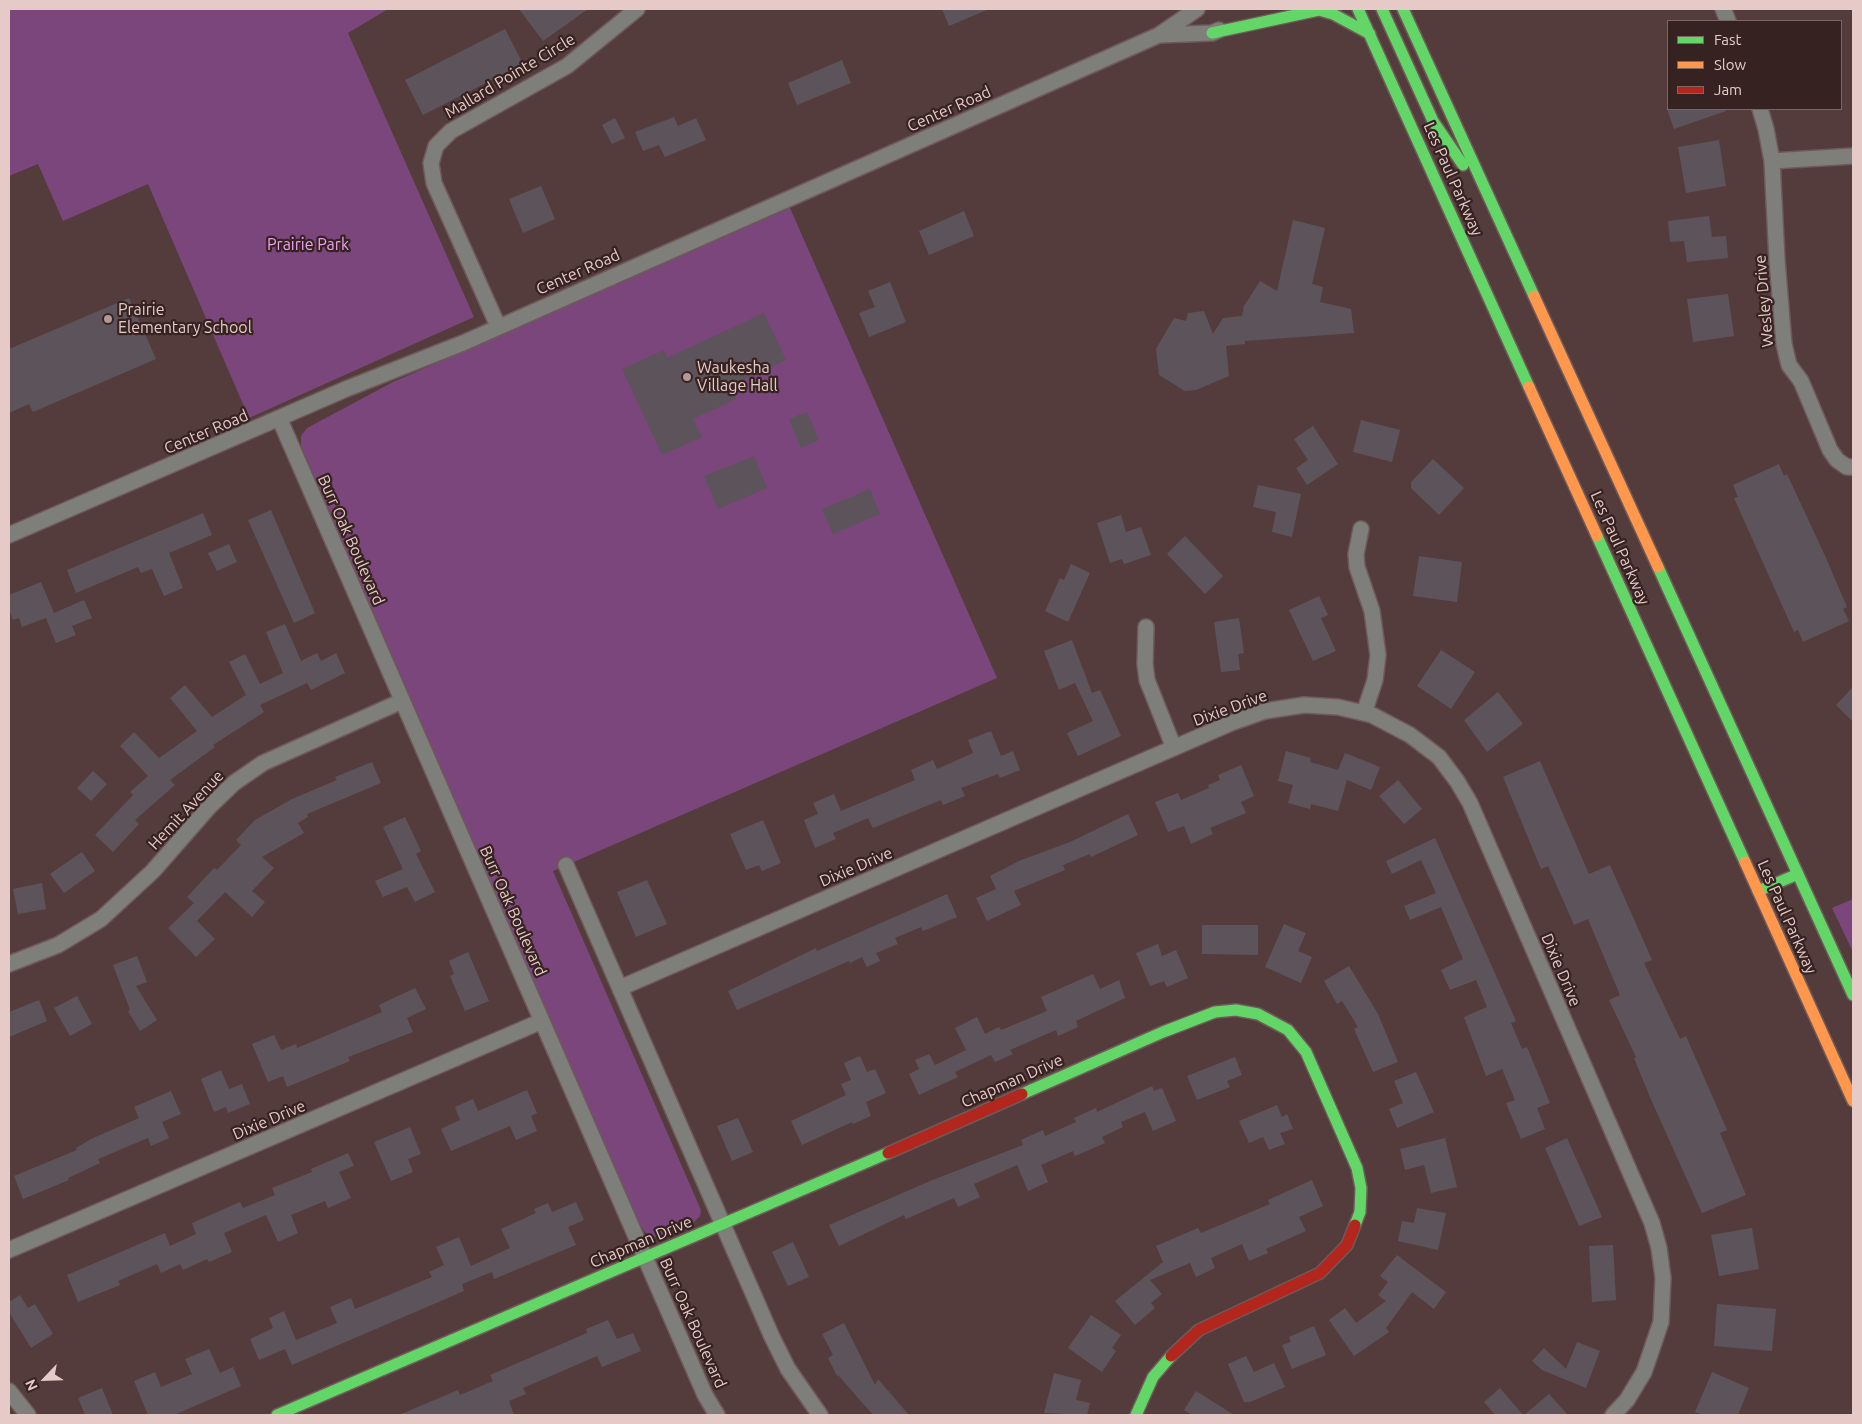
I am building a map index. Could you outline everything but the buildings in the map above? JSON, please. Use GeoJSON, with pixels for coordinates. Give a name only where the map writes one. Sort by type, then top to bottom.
{"type":"FeatureCollection","features":[{"type":"Feature","properties":{"kind":"main road","name":"Les Paul Parkway"},"geometry":{"type":"LineString","coordinates":[[1358,9],[1853,1101]]}},
{"type":"Feature","properties":{"kind":"main road"},"geometry":{"type":"LineString","coordinates":[[1382,9],[1433,121],[1499,218]]}},
{"type":"Feature","properties":{"kind":"main road","name":"Les Paul Parkway"},"geometry":{"type":"LineString","coordinates":[[1403,9],[1853,995]]}},
{"type":"Feature","properties":{"kind":"main road"},"geometry":{"type":"LineString","coordinates":[[1212,33],[1319,10],[1333,14],[1370,34]]}},
{"type":"Feature","properties":{"kind":"main road"},"geometry":{"type":"LineString","coordinates":[[1758,891],[1798,874]]}},
{"type":"Feature","properties":{"kind":"main road","name":"Chapman Drive"},"geometry":{"type":"LineString","coordinates":[[277,1415],[723,1225],[1145,1040],[1215,1012],[1248,1011],[1268,1018],[1288,1030],[1306,1052],[1317,1073],[1357,1168],[1361,1188],[1360,1212],[1347,1245],[1331,1264],[1320,1273],[1218,1320],[1199,1330],[1177,1348],[1153,1377],[1136,1415]]}},
{"type":"Feature","properties":{"kind":"street","name":"Mallard Pointe Circle"},"geometry":{"type":"LineString","coordinates":[[498,326],[434,183],[431,163],[436,146],[451,131],[567,66],[637,9]]}},
{"type":"Feature","properties":{"kind":"street","name":"Center Road"},"geometry":{"type":"LineString","coordinates":[[9,535],[280,420],[346,389],[498,326],[1159,35],[1197,9]]}},
{"type":"Feature","properties":{"kind":"street","name":"Center Road"},"geometry":{"type":"LineString","coordinates":[[1159,35],[1212,33],[1270,9]]}},
{"type":"Feature","properties":{"kind":"street","name":"Wesley Drive"},"geometry":{"type":"LineString","coordinates":[[1760,110],[1772,161],[1777,270],[1784,344],[1789,366],[1801,381],[1830,450],[1837,460],[1847,467],[1853,467]]}},
{"type":"Feature","properties":{"kind":"street"},"geometry":{"type":"LineString","coordinates":[[1772,161],[1853,156]]}},
{"type":"Feature","properties":{"kind":"street","name":"Burr Oak Boulevard"},"geometry":{"type":"LineString","coordinates":[[280,420],[705,1395],[717,1415]]}},
{"type":"Feature","properties":{"kind":"street"},"geometry":{"type":"LineString","coordinates":[[1361,529],[1356,554],[1357,567],[1372,611],[1378,655],[1375,680],[1364,713]]}},
{"type":"Feature","properties":{"kind":"street"},"geometry":{"type":"LineString","coordinates":[[1146,627],[1145,664],[1147,680],[1174,748]]}},
{"type":"Feature","properties":{"kind":"street","name":"Hemit Avenue"},"geometry":{"type":"LineString","coordinates":[[9,964],[58,945],[101,919],[154,871],[209,807],[234,784],[263,763],[402,701]]}},
{"type":"Feature","properties":{"kind":"street","name":"Dixie Drive"},"geometry":{"type":"LineString","coordinates":[[620,988],[1174,748],[1265,711],[1304,705],[1338,707],[1364,713],[1389,723],[1426,746],[1438,757],[1458,781],[1470,803],[1652,1224],[1659,1248],[1663,1278],[1661,1322],[1644,1372],[1627,1400],[1613,1415]]}},
{"type":"Feature","properties":{"kind":"street"},"geometry":{"type":"LineString","coordinates":[[566,865],[788,1369],[820,1415]]}},
{"type":"Feature","properties":{"kind":"street","name":"Dixie Drive"},"geometry":{"type":"LineString","coordinates":[[9,1250],[542,1022]]}},
{"type":"Feature","properties":{"kind":"street"},"geometry":{"type":"LineString","coordinates":[[9,1391],[28,1415]]}},
{"type":"Feature","properties":{"kind":"green space","name":"Prairie Park"},"geometry":{"type":"Polygon","coordinates":[[[9,9],[388,9],[348,33],[474,317],[249,418],[148,184],[63,221],[38,164],[9,176],[9,9]]]}},
{"type":"Feature","properties":{"kind":"green space"},"geometry":{"type":"Polygon","coordinates":[[[790,208],[997,678],[553,871],[701,1210],[700,1216],[693,1223],[657,1237],[650,1237],[637,1219],[301,446],[301,436],[307,428],[393,382],[790,208]]]}},
{"type":"Feature","properties":{"kind":"green space"},"geometry":{"type":"Polygon","coordinates":[[[1853,899],[1853,952],[1832,908],[1853,899]]]}},
{"type":"Feature","properties":{"kind":"traffic: fast"},"geometry":{"type":"LineString","coordinates":[[1358,9],[1529,387]]}},
{"type":"Feature","properties":{"kind":"traffic: fast"},"geometry":{"type":"LineString","coordinates":[[1382,9],[1433,121],[1463,165]]}},
{"type":"Feature","properties":{"kind":"traffic: fast"},"geometry":{"type":"LineString","coordinates":[[1403,9],[1534,296]]}},
{"type":"Feature","properties":{"kind":"traffic: fast"},"geometry":{"type":"LineString","coordinates":[[1212,33],[1319,10],[1333,14],[1370,34]]}},
{"type":"Feature","properties":{"kind":"traffic: fast"},"geometry":{"type":"LineString","coordinates":[[1597,536],[1745,862]]}},
{"type":"Feature","properties":{"kind":"traffic: fast"},"geometry":{"type":"LineString","coordinates":[[1658,567],[1853,995]]}},
{"type":"Feature","properties":{"kind":"traffic: fast"},"geometry":{"type":"LineString","coordinates":[[1758,891],[1798,874]]}},
{"type":"Feature","properties":{"kind":"traffic: fast"},"geometry":{"type":"LineString","coordinates":[[1022,1094],[1163,1032],[1215,1012],[1236,1010],[1258,1014],[1288,1030],[1306,1052],[1357,1168],[1361,1188],[1360,1212],[1355,1225]]}},
{"type":"Feature","properties":{"kind":"traffic: fast"},"geometry":{"type":"LineString","coordinates":[[277,1415],[888,1153]]}},
{"type":"Feature","properties":{"kind":"traffic: fast"},"geometry":{"type":"LineString","coordinates":[[1136,1415],[1153,1377],[1171,1356]]}},
{"type":"Feature","properties":{"kind":"traffic: slow"},"geometry":{"type":"LineString","coordinates":[[1534,296],[1658,567]]}},
{"type":"Feature","properties":{"kind":"traffic: slow"},"geometry":{"type":"LineString","coordinates":[[1529,387],[1597,536]]}},
{"type":"Feature","properties":{"kind":"traffic: slow"},"geometry":{"type":"LineString","coordinates":[[1745,862],[1853,1101]]}},
{"type":"Feature","properties":{"kind":"traffic: jam"},"geometry":{"type":"LineString","coordinates":[[888,1153],[1022,1094]]}},
{"type":"Feature","properties":{"kind":"traffic: jam"},"geometry":{"type":"LineString","coordinates":[[1171,1356],[1199,1330],[1320,1273],[1347,1245],[1355,1225]]}},
{"type":"Feature","properties":{"kind":"place","name":"Prairie Elementary School"},"geometry":{"type":"Point","coordinates":[108,319]}},
{"type":"Feature","properties":{"kind":"place","name":"Waukesha Village Hall"},"geometry":{"type":"Point","coordinates":[687,377]}}]}
